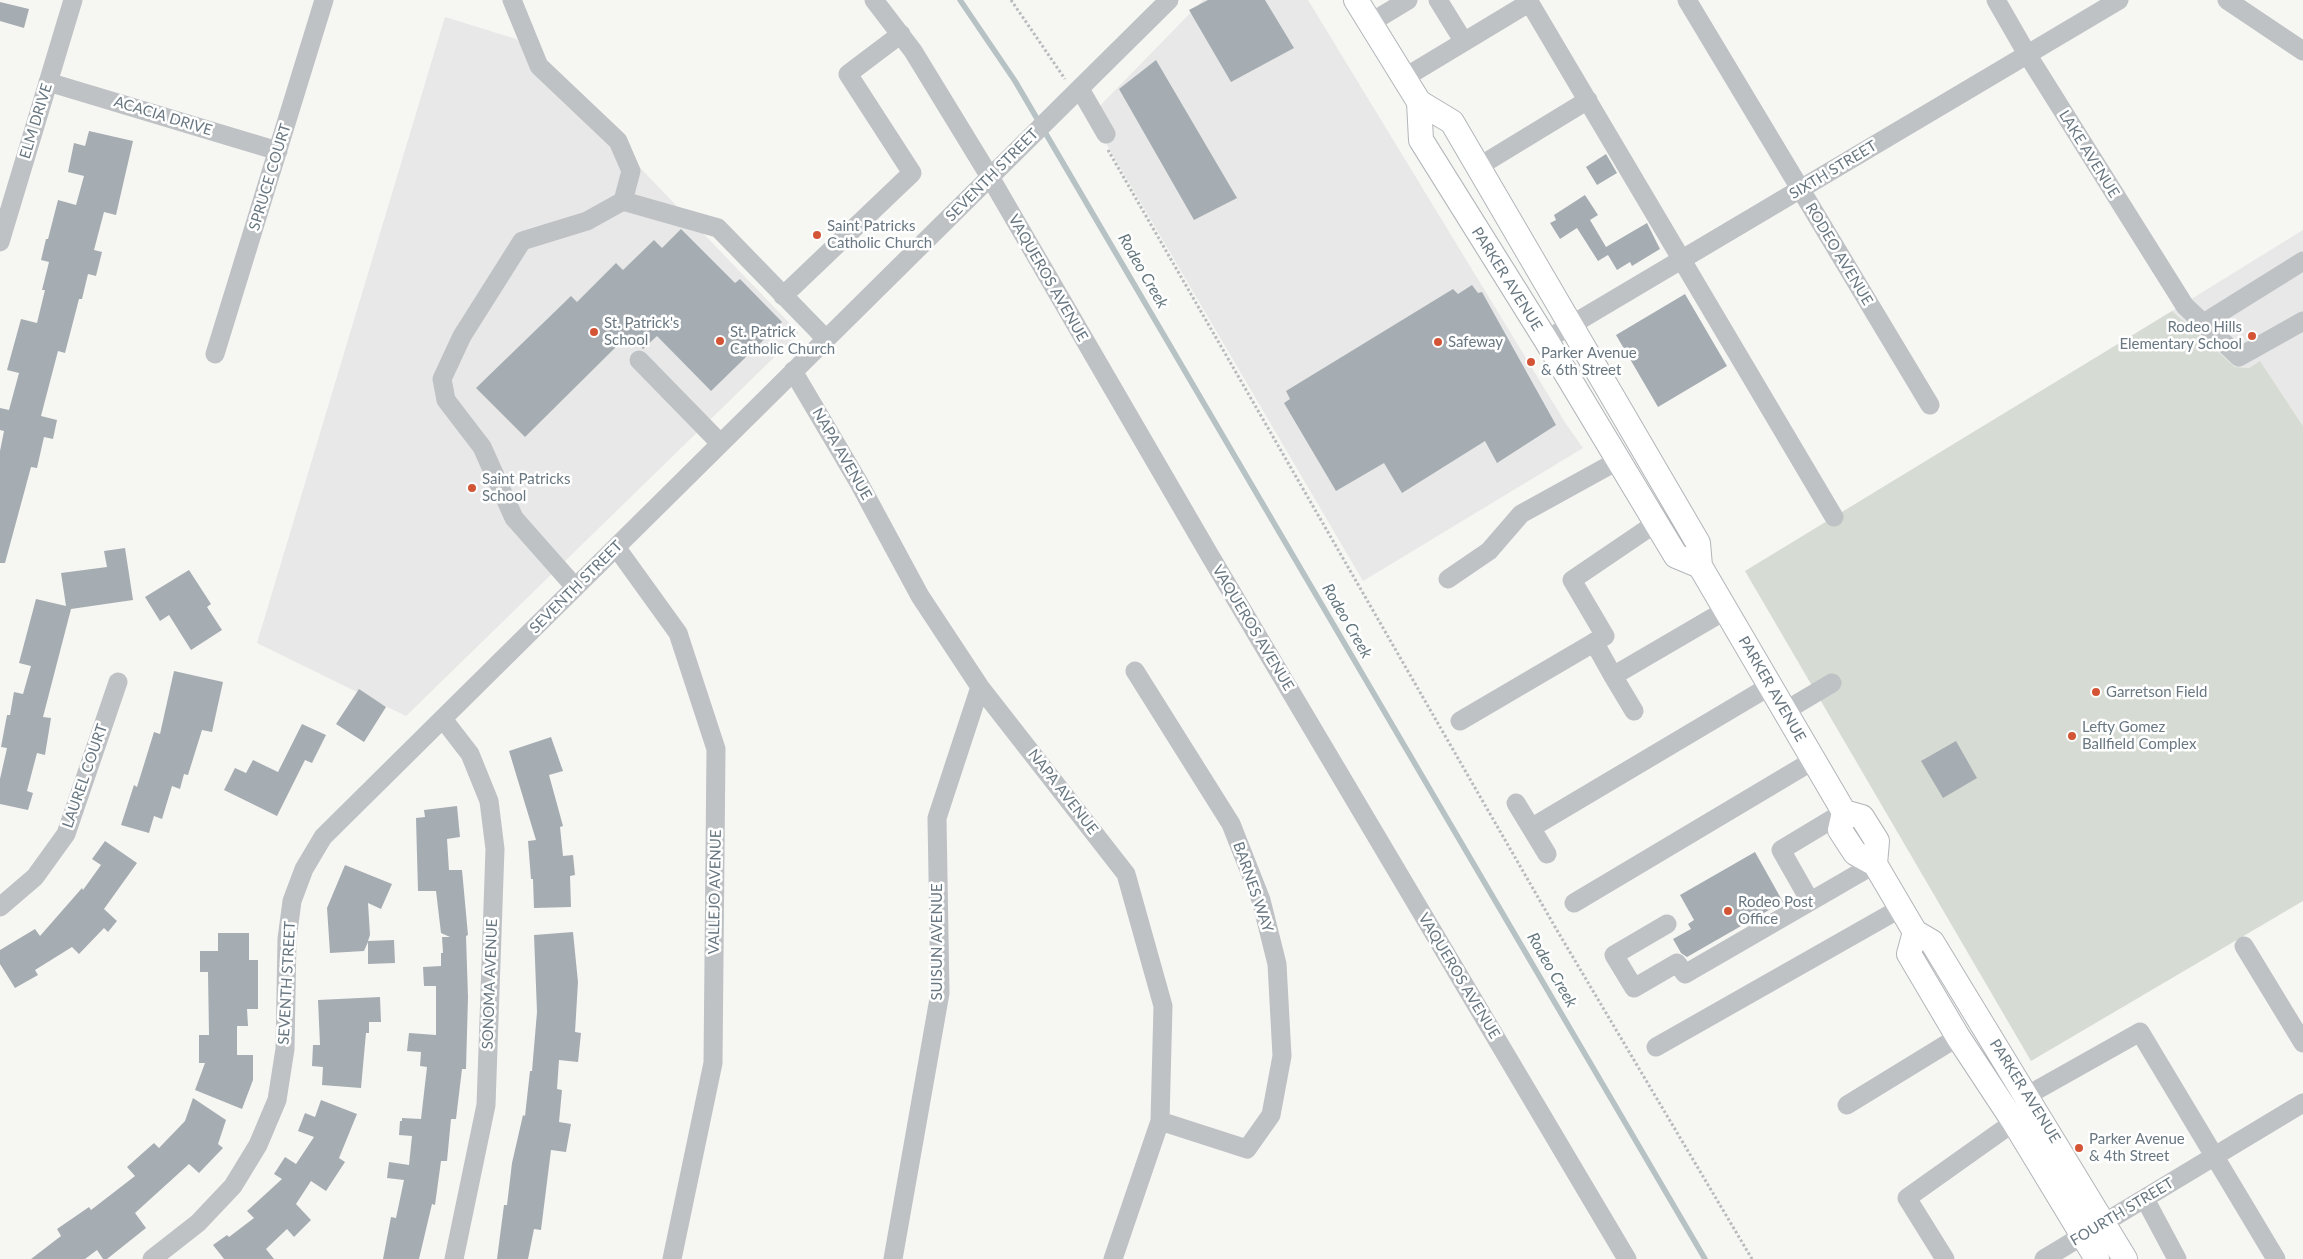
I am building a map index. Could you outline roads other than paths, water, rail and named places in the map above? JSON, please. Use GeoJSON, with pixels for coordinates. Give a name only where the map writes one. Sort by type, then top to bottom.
{"type":"FeatureCollection","features":[{"type":"Feature","properties":{"kind":"main road","name":"PARKER AVENUE"},"geometry":{"type":"LineString","coordinates":[[1356,0],[1419,102],[1452,122],[1698,543],[1700,566],[1844,812]]}},
{"type":"Feature","properties":{"kind":"main road","name":"PARKER AVENUE"},"geometry":{"type":"LineString","coordinates":[[1419,102],[1421,140],[1546,340],[1676,556],[1700,566]]}},
{"type":"Feature","properties":{"kind":"main road"},"geometry":{"type":"LineString","coordinates":[[1844,812],[1862,817],[1877,841],[1875,864]]}},
{"type":"Feature","properties":{"kind":"main road","name":"PARKER AVENUE"},"geometry":{"type":"LineString","coordinates":[[1875,864],[1915,932],[1932,942],[2028,1096],[2125,1259]]}},
{"type":"Feature","properties":{"kind":"main road","name":"PARKER AVENUE"},"geometry":{"type":"LineString","coordinates":[[1915,932],[1910,954],[1958,1037],[2014,1122],[2097,1259]]}},
{"type":"Feature","properties":{"kind":"street","name":"ELM DRIVE"},"geometry":{"type":"LineString","coordinates":[[0,242],[73,0]]}},
{"type":"Feature","properties":{"kind":"street","name":"SPRUCE COURT"},"geometry":{"type":"LineString","coordinates":[[215,354],[324,0]]}},
{"type":"Feature","properties":{"kind":"street"},"geometry":{"type":"LineString","coordinates":[[512,0],[539,66],[618,141],[631,171],[623,201],[587,222],[522,242],[462,336],[442,379],[446,400],[482,447],[514,518],[575,588]]}},
{"type":"Feature","properties":{"kind":"street","name":"VAQUEROS AVENUE"},"geometry":{"type":"LineString","coordinates":[[874,0],[901,34],[990,178],[1214,563],[1627,1259]]}},
{"type":"Feature","properties":{"kind":"street","name":"SEVENTH STREET"},"geometry":{"type":"LineString","coordinates":[[152,1259],[198,1223],[233,1186],[258,1145],[278,1100],[285,1049],[287,939],[292,901],[304,869],[323,837],[1169,0]]}},
{"type":"Feature","properties":{"kind":"street"},"geometry":{"type":"LineString","coordinates":[[1370,23],[1408,0]]}},
{"type":"Feature","properties":{"kind":"street"},"geometry":{"type":"LineString","coordinates":[[1438,0],[1464,42]]}},
{"type":"Feature","properties":{"kind":"street","name":"RODEO AVENUE"},"geometry":{"type":"LineString","coordinates":[[1687,0],[1930,406]]}},
{"type":"Feature","properties":{"kind":"street","name":"LAKE AVENUE"},"geometry":{"type":"LineString","coordinates":[[1996,0],[2027,54],[2184,306],[2240,357],[2303,321]]}},
{"type":"Feature","properties":{"kind":"street","name":"SIXTH STREET"},"geometry":{"type":"LineString","coordinates":[[1546,340],[2119,0]]}},
{"type":"Feature","properties":{"kind":"street"},"geometry":{"type":"LineString","coordinates":[[2227,0],[2303,50]]}},
{"type":"Feature","properties":{"kind":"street"},"geometry":{"type":"LineString","coordinates":[[1404,78],[1529,1],[1834,517]]}},
{"type":"Feature","properties":{"kind":"street"},"geometry":{"type":"LineString","coordinates":[[783,296],[912,173],[848,74],[901,34]]}},
{"type":"Feature","properties":{"kind":"street","name":"ACACIA DRIVE"},"geometry":{"type":"LineString","coordinates":[[48,82],[278,151]]}},
{"type":"Feature","properties":{"kind":"street"},"geometry":{"type":"LineString","coordinates":[[1073,96],[1106,140]]}},
{"type":"Feature","properties":{"kind":"street"},"geometry":{"type":"LineString","coordinates":[[1478,167],[1588,100]]}},
{"type":"Feature","properties":{"kind":"street"},"geometry":{"type":"LineString","coordinates":[[623,201],[718,228],[826,339]]}},
{"type":"Feature","properties":{"kind":"street"},"geometry":{"type":"LineString","coordinates":[[2202,324],[2303,261]]}},
{"type":"Feature","properties":{"kind":"street"},"geometry":{"type":"LineString","coordinates":[[639,360],[720,444]]}},
{"type":"Feature","properties":{"kind":"street","name":"NAPA AVENUE"},"geometry":{"type":"LineString","coordinates":[[793,372],[859,483],[920,596],[980,687],[1126,874],[1163,1006],[1160,1121],[1113,1259]]}},
{"type":"Feature","properties":{"kind":"street"},"geometry":{"type":"LineString","coordinates":[[1448,579],[1489,551],[1522,514],[1619,460]]}},
{"type":"Feature","properties":{"kind":"street"},"geometry":{"type":"LineString","coordinates":[[1460,721],[1605,636],[1572,580],[1656,523]]}},
{"type":"Feature","properties":{"kind":"street","name":"VALLEJO AVENUE"},"geometry":{"type":"LineString","coordinates":[[616,547],[678,633],[716,749],[713,1063],[672,1259]]}},
{"type":"Feature","properties":{"kind":"street"},"geometry":{"type":"LineString","coordinates":[[1613,676],[1726,610]]}},
{"type":"Feature","properties":{"kind":"street"},"geometry":{"type":"LineString","coordinates":[[1594,642],[1634,711]]}},
{"type":"Feature","properties":{"kind":"street","name":"BARNES WAY"},"geometry":{"type":"LineString","coordinates":[[1135,671],[1231,824],[1261,900],[1278,964],[1282,1056],[1271,1115],[1246,1149],[1160,1121]]}},
{"type":"Feature","properties":{"kind":"street","name":"LAUREL COURT"},"geometry":{"type":"LineString","coordinates":[[0,907],[35,877],[66,834],[118,682]]}},
{"type":"Feature","properties":{"kind":"street"},"geometry":{"type":"LineString","coordinates":[[1785,711],[1832,683]]}},
{"type":"Feature","properties":{"kind":"street"},"geometry":{"type":"LineString","coordinates":[[1531,828],[1770,686]]}},
{"type":"Feature","properties":{"kind":"street","name":"SUISUN AVENUE"},"geometry":{"type":"LineString","coordinates":[[893,1259],[940,993],[937,818],[980,687]]}},
{"type":"Feature","properties":{"kind":"street","name":"SONOMA AVENUE"},"geometry":{"type":"LineString","coordinates":[[443,719],[470,754],[489,800],[495,849],[486,1105],[454,1259]]}},
{"type":"Feature","properties":{"kind":"street"},"geometry":{"type":"LineString","coordinates":[[1574,903],[1814,760]]}},
{"type":"Feature","properties":{"kind":"street"},"geometry":{"type":"LineString","coordinates":[[1516,804],[1547,854]]}},
{"type":"Feature","properties":{"kind":"street"},"geometry":{"type":"LineString","coordinates":[[1810,901],[1780,850],[1844,812]]}},
{"type":"Feature","properties":{"kind":"street"},"geometry":{"type":"LineString","coordinates":[[1667,924],[1614,955],[1634,988],[1677,963],[1685,974],[1875,864]]}},
{"type":"Feature","properties":{"kind":"street"},"geometry":{"type":"LineString","coordinates":[[1656,1047],[1901,908]]}},
{"type":"Feature","properties":{"kind":"street"},"geometry":{"type":"LineString","coordinates":[[2244,946],[2303,1042]]}},
{"type":"Feature","properties":{"kind":"street"},"geometry":{"type":"LineString","coordinates":[[2028,1096],[2140,1032],[2276,1259]]}},
{"type":"Feature","properties":{"kind":"street"},"geometry":{"type":"LineString","coordinates":[[1847,1105],[1958,1037]]}},
{"type":"Feature","properties":{"kind":"street","name":"FOURTH STREET"},"geometry":{"type":"LineString","coordinates":[[2044,1259],[2303,1104]]}},
{"type":"Feature","properties":{"kind":"street"},"geometry":{"type":"LineString","coordinates":[[1945,1259],[1908,1198],[2014,1122]]}},
{"type":"Feature","properties":{"kind":"street"},"geometry":{"type":"LineString","coordinates":[[2145,1199],[2177,1259]]}},
{"type":"Feature","properties":{"kind":"waterway","name":"Rodeo Creek"},"geometry":{"type":"LineString","coordinates":[[960,0],[1015,81],[1705,1259]]}},
{"type":"Feature","properties":{"kind":"place","name":"Saint Patricks Catholic Church"},"geometry":{"type":"Point","coordinates":[817,235]}},
{"type":"Feature","properties":{"kind":"place","name":"St. Patrick's School"},"geometry":{"type":"Point","coordinates":[594,332]}},
{"type":"Feature","properties":{"kind":"place","name":"Rodeo Hills Elementary School"},"geometry":{"type":"Point","coordinates":[2252,336]}},
{"type":"Feature","properties":{"kind":"place","name":"St. Patrick Catholic Church"},"geometry":{"type":"Point","coordinates":[720,341]}},
{"type":"Feature","properties":{"kind":"place","name":"Safeway"},"geometry":{"type":"Point","coordinates":[1438,342]}},
{"type":"Feature","properties":{"kind":"place","name":"Parker Avenue & 6th Street"},"geometry":{"type":"Point","coordinates":[1531,362]}},
{"type":"Feature","properties":{"kind":"place","name":"Saint Patricks School"},"geometry":{"type":"Point","coordinates":[472,488]}},
{"type":"Feature","properties":{"kind":"place","name":"Garretson Field"},"geometry":{"type":"Point","coordinates":[2096,692]}},
{"type":"Feature","properties":{"kind":"place","name":"Lefty Gomez Ballfield Complex"},"geometry":{"type":"Point","coordinates":[2072,736]}},
{"type":"Feature","properties":{"kind":"place","name":"Rodeo Post Office"},"geometry":{"type":"Point","coordinates":[1728,911]}},
{"type":"Feature","properties":{"kind":"place","name":"Parker Avenue & 4th Street"},"geometry":{"type":"Point","coordinates":[2079,1148]}}]}
